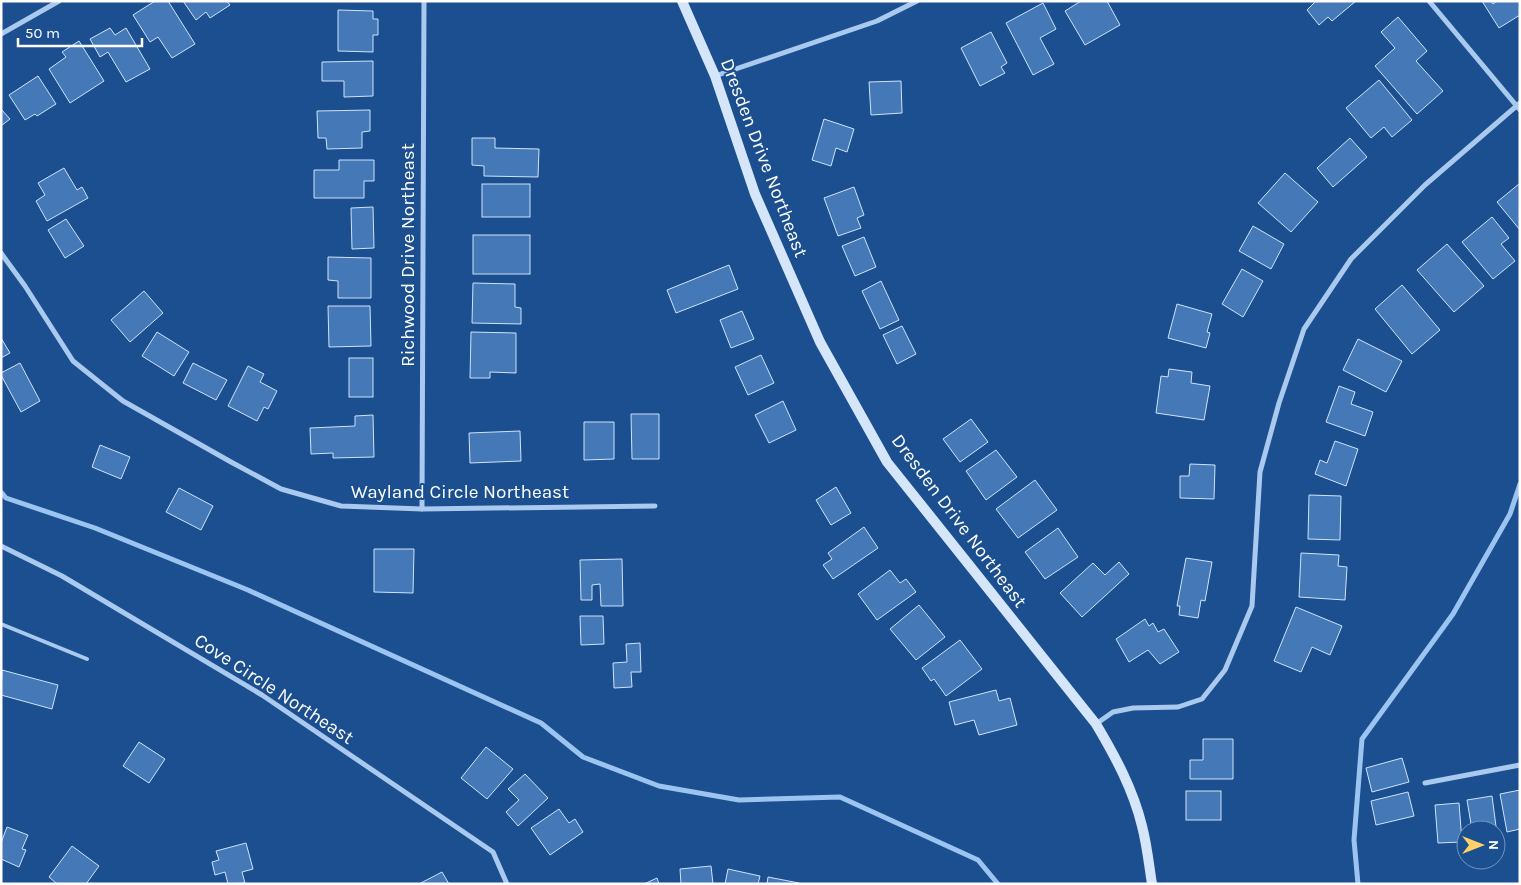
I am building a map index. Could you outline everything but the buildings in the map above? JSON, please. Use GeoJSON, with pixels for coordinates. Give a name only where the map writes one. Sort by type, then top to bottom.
{"type":"FeatureCollection","features":[{"type":"Feature","properties":{"kind":"street"},"geometry":{"type":"LineString","coordinates":[[1,34],[60,1]]}},
{"type":"Feature","properties":{"kind":"street","name":"Richwood Drive Northeast"},"geometry":{"type":"LineString","coordinates":[[422,508],[424,1]]}},
{"type":"Feature","properties":{"kind":"street","name":"Dresden Drive Northeast"},"geometry":{"type":"LineString","coordinates":[[682,1],[715,76],[755,194],[820,342],[887,462],[1096,724],[1119,762],[1131,791],[1142,826],[1152,884]]}},
{"type":"Feature","properties":{"kind":"street"},"geometry":{"type":"LineString","coordinates":[[715,76],[877,21],[917,1]]}},
{"type":"Feature","properties":{"kind":"street"},"geometry":{"type":"LineString","coordinates":[[1096,724],[1113,712],[1133,708],[1178,707],[1202,699],[1225,670],[1252,606],[1260,472],[1279,403],[1304,330],[1351,259],[1425,185],[1519,106],[1429,1]]}},
{"type":"Feature","properties":{"kind":"street","name":"Wayland Circle Northeast"},"geometry":{"type":"LineString","coordinates":[[1,253],[73,361],[123,401],[281,488],[341,506],[422,508],[655,506]]}},
{"type":"Feature","properties":{"kind":"street","name":"Cove Circle Northeast"},"geometry":{"type":"LineString","coordinates":[[1,546],[62,576],[262,695],[493,852],[507,884]]}},
{"type":"Feature","properties":{"kind":"street"},"geometry":{"type":"LineString","coordinates":[[1425,782],[1520,765]]}},
{"type":"Feature","properties":{"kind":"lane"},"geometry":{"type":"LineString","coordinates":[[1,624],[87,659]]}},
{"type":"Feature","properties":{"kind":"waterway"},"geometry":{"type":"LineString","coordinates":[[1358,884],[1354,840],[1362,739],[1453,614],[1510,514],[1520,484]]}},
{"type":"Feature","properties":{"kind":"waterway"},"geometry":{"type":"LineString","coordinates":[[1,492],[6,498],[95,528],[248,590],[541,723],[583,757],[659,786],[739,800],[840,797],[978,860],[998,884]]}}]}
